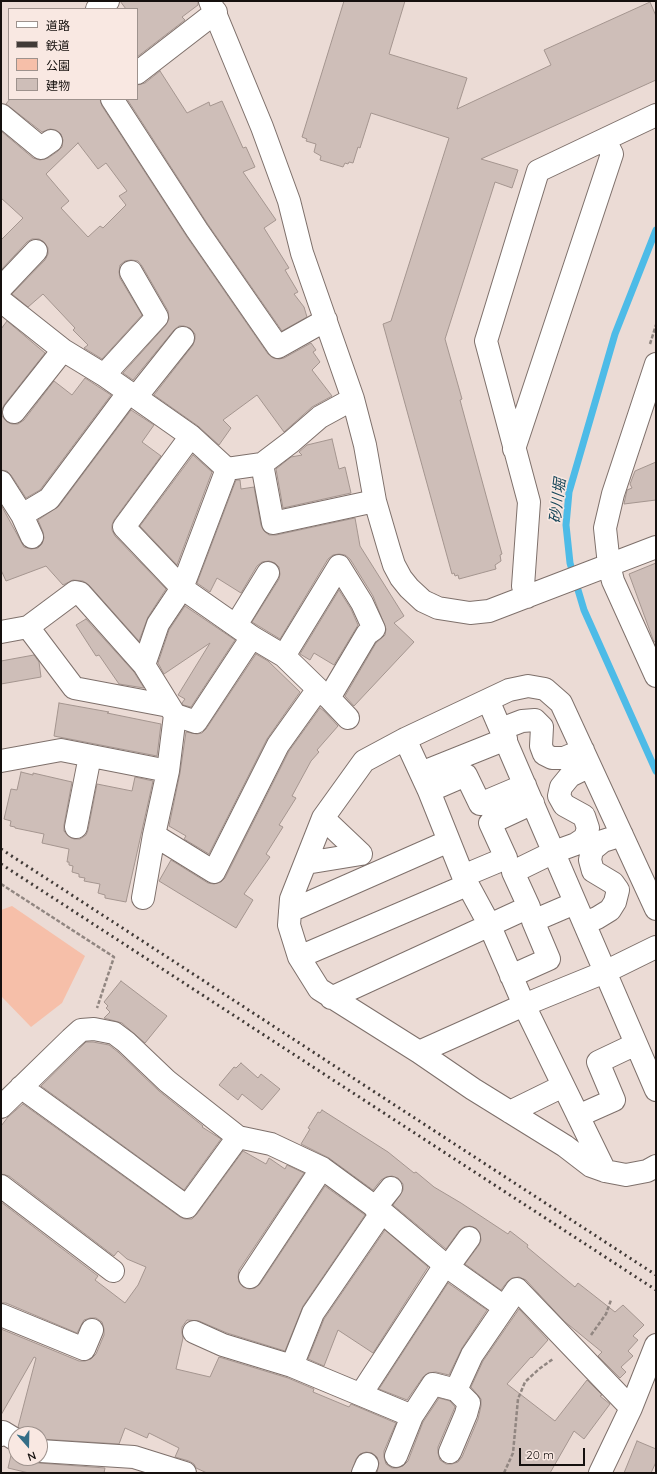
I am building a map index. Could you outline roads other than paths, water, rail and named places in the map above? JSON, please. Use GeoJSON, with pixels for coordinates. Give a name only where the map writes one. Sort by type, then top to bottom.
{"type":"FeatureCollection","features":[{"type":"Feature","properties":{"kind":"street"},"geometry":{"type":"LineString","coordinates":[[98,8],[108,1]]}},
{"type":"Feature","properties":{"kind":"street"},"geometry":{"type":"LineString","coordinates":[[138,72],[213,6],[262,127],[289,201],[302,253],[353,399],[365,446],[375,501],[394,565],[401,578],[409,588],[423,600],[438,608],[470,613],[489,611],[656,547]]}},
{"type":"Feature","properties":{"kind":"street"},"geometry":{"type":"LineString","coordinates":[[113,100],[197,230],[278,347],[326,320]]}},
{"type":"Feature","properties":{"kind":"street"},"geometry":{"type":"LineString","coordinates":[[1,115],[41,148],[50,141]]}},
{"type":"Feature","properties":{"kind":"street"},"geometry":{"type":"LineString","coordinates":[[523,599],[529,502],[486,341],[538,171],[656,115]]}},
{"type":"Feature","properties":{"kind":"street"},"geometry":{"type":"LineString","coordinates":[[514,449],[612,154],[604,140]]}},
{"type":"Feature","properties":{"kind":"street"},"geometry":{"type":"LineString","coordinates":[[36,251],[3,304],[63,350],[133,394],[191,436],[227,469]]}},
{"type":"Feature","properties":{"kind":"street"},"geometry":{"type":"LineString","coordinates":[[104,375],[157,317],[131,272]]}},
{"type":"Feature","properties":{"kind":"street"},"geometry":{"type":"LineString","coordinates":[[22,515],[49,498],[133,394],[183,338]]}},
{"type":"Feature","properties":{"kind":"street"},"geometry":{"type":"LineString","coordinates":[[14,412],[63,350]]}},
{"type":"Feature","properties":{"kind":"street"},"geometry":{"type":"LineString","coordinates":[[656,364],[613,494],[605,528],[602,568],[613,581],[656,676]]}},
{"type":"Feature","properties":{"kind":"street"},"geometry":{"type":"LineString","coordinates":[[227,469],[262,464],[320,417],[353,399]]}},
{"type":"Feature","properties":{"kind":"street"},"geometry":{"type":"LineString","coordinates":[[191,436],[124,527],[182,588],[244,631],[284,656],[348,718]]}},
{"type":"Feature","properties":{"kind":"street"},"geometry":{"type":"LineString","coordinates":[[262,464],[273,523],[375,501]]}},
{"type":"Feature","properties":{"kind":"street"},"geometry":{"type":"LineString","coordinates":[[144,664],[158,624],[182,588],[227,469]]}},
{"type":"Feature","properties":{"kind":"street"},"geometry":{"type":"LineString","coordinates":[[1,482],[22,515],[32,537]]}},
{"type":"Feature","properties":{"kind":"street"},"geometry":{"type":"LineString","coordinates":[[154,835],[214,872],[278,745],[324,694],[367,634],[374,629],[362,603],[339,566],[284,656]]}},
{"type":"Feature","properties":{"kind":"street"},"geometry":{"type":"LineString","coordinates":[[28,627],[74,688],[172,711],[196,722],[244,631],[268,573]]}},
{"type":"Feature","properties":{"kind":"street"},"geometry":{"type":"LineString","coordinates":[[1,632],[28,627],[75,592],[80,592],[144,664],[172,711],[168,771],[154,835],[143,898]]}},
{"type":"Feature","properties":{"kind":"street"},"geometry":{"type":"LineString","coordinates":[[656,909],[561,703],[545,690],[528,686],[509,690],[405,739],[364,761],[323,818],[291,899],[289,925],[299,957],[319,989],[332,998],[419,1052],[473,1089],[565,1146],[591,1166],[605,1171],[626,1175],[647,1171],[656,1166]]}},
{"type":"Feature","properties":{"kind":"street"},"geometry":{"type":"LineString","coordinates":[[488,700],[504,734],[575,903],[656,1089]]}},
{"type":"Feature","properties":{"kind":"street"},"geometry":{"type":"LineString","coordinates":[[425,782],[504,734],[522,721],[535,720],[542,727],[541,746],[544,754],[552,758],[586,758]]}},
{"type":"Feature","properties":{"kind":"street"},"geometry":{"type":"LineString","coordinates":[[405,739],[425,782],[465,880],[489,924],[524,1005],[605,1171]]}},
{"type":"Feature","properties":{"kind":"street"},"geometry":{"type":"LineString","coordinates":[[1,761],[61,750],[168,771]]}},
{"type":"Feature","properties":{"kind":"street"},"geometry":{"type":"LineString","coordinates":[[76,827],[90,756]]}},
{"type":"Feature","properties":{"kind":"street"},"geometry":{"type":"LineString","coordinates":[[332,998],[489,924],[529,907],[513,872],[554,852],[576,844],[585,838],[588,828],[584,816],[564,806],[559,796],[561,787],[586,758]]}},
{"type":"Feature","properties":{"kind":"street"},"geometry":{"type":"LineString","coordinates":[[425,782],[466,775],[480,804],[529,794]]}},
{"type":"Feature","properties":{"kind":"street"},"geometry":{"type":"LineString","coordinates":[[299,957],[465,880],[506,858],[490,823],[529,794]]}},
{"type":"Feature","properties":{"kind":"street"},"geometry":{"type":"LineString","coordinates":[[306,863],[361,854],[323,818]]}},
{"type":"Feature","properties":{"kind":"street"},"geometry":{"type":"LineString","coordinates":[[584,923],[597,918],[610,910],[615,902],[618,890],[613,883],[593,871],[590,860],[592,850],[603,841],[622,835]]}},
{"type":"Feature","properties":{"kind":"street"},"geometry":{"type":"LineString","coordinates":[[290,911],[450,841]]}},
{"type":"Feature","properties":{"kind":"street"},"geometry":{"type":"LineString","coordinates":[[511,976],[549,959],[533,921],[575,903]]}},
{"type":"Feature","properties":{"kind":"street"},"geometry":{"type":"LineString","coordinates":[[419,1052],[524,1005],[605,972],[656,947]]}},
{"type":"Feature","properties":{"kind":"street"},"geometry":{"type":"LineString","coordinates":[[1,1107],[76,1034],[82,1030],[114,1032],[167,1081],[238,1137],[271,1144],[322,1168],[378,1210],[447,1266],[504,1307]]}},
{"type":"Feature","properties":{"kind":"street"},"geometry":{"type":"LineString","coordinates":[[578,1116],[614,1100],[598,1062],[636,1044]]}},
{"type":"Feature","properties":{"kind":"street"},"geometry":{"type":"LineString","coordinates":[[510,1112],[563,1086]]}},
{"type":"Feature","properties":{"kind":"street"},"geometry":{"type":"LineString","coordinates":[[21,1087],[187,1207],[238,1137]]}},
{"type":"Feature","properties":{"kind":"street"},"geometry":{"type":"LineString","coordinates":[[250,1277],[322,1168]]}},
{"type":"Feature","properties":{"kind":"street"},"geometry":{"type":"LineString","coordinates":[[1,1186],[113,1271]]}},
{"type":"Feature","properties":{"kind":"street"},"geometry":{"type":"LineString","coordinates":[[292,1366],[313,1313],[391,1188]]}},
{"type":"Feature","properties":{"kind":"street"},"geometry":{"type":"LineString","coordinates":[[361,1394],[447,1266],[469,1238]]}},
{"type":"Feature","properties":{"kind":"street"},"geometry":{"type":"LineString","coordinates":[[456,1390],[472,1355],[517,1289],[631,1408]]}},
{"type":"Feature","properties":{"kind":"street"},"geometry":{"type":"LineString","coordinates":[[1,1315],[84,1349],[92,1330]]}},
{"type":"Feature","properties":{"kind":"street"},"geometry":{"type":"LineString","coordinates":[[194,1332],[223,1345],[292,1366],[412,1416]]}},
{"type":"Feature","properties":{"kind":"street"},"geometry":{"type":"LineString","coordinates":[[600,1473],[631,1408],[656,1345]]}},
{"type":"Feature","properties":{"kind":"street"},"geometry":{"type":"LineString","coordinates":[[396,1456],[412,1416],[433,1384],[456,1390],[469,1403],[450,1452]]}},
{"type":"Feature","properties":{"kind":"street"},"geometry":{"type":"LineString","coordinates":[[48,1452],[134,1457],[177,1472]]}},
{"type":"Feature","properties":{"kind":"waterway","name":"砂川堀"},"geometry":{"type":"LineString","coordinates":[[656,230],[615,334],[569,492],[566,525],[570,563],[584,610],[656,771]]}},
{"type":"Feature","properties":{"kind":"railway"},"geometry":{"type":"LineString","coordinates":[[1,849],[656,1275]]}},
{"type":"Feature","properties":{"kind":"railway"},"geometry":{"type":"LineString","coordinates":[[1,864],[656,1290]]}}]}
